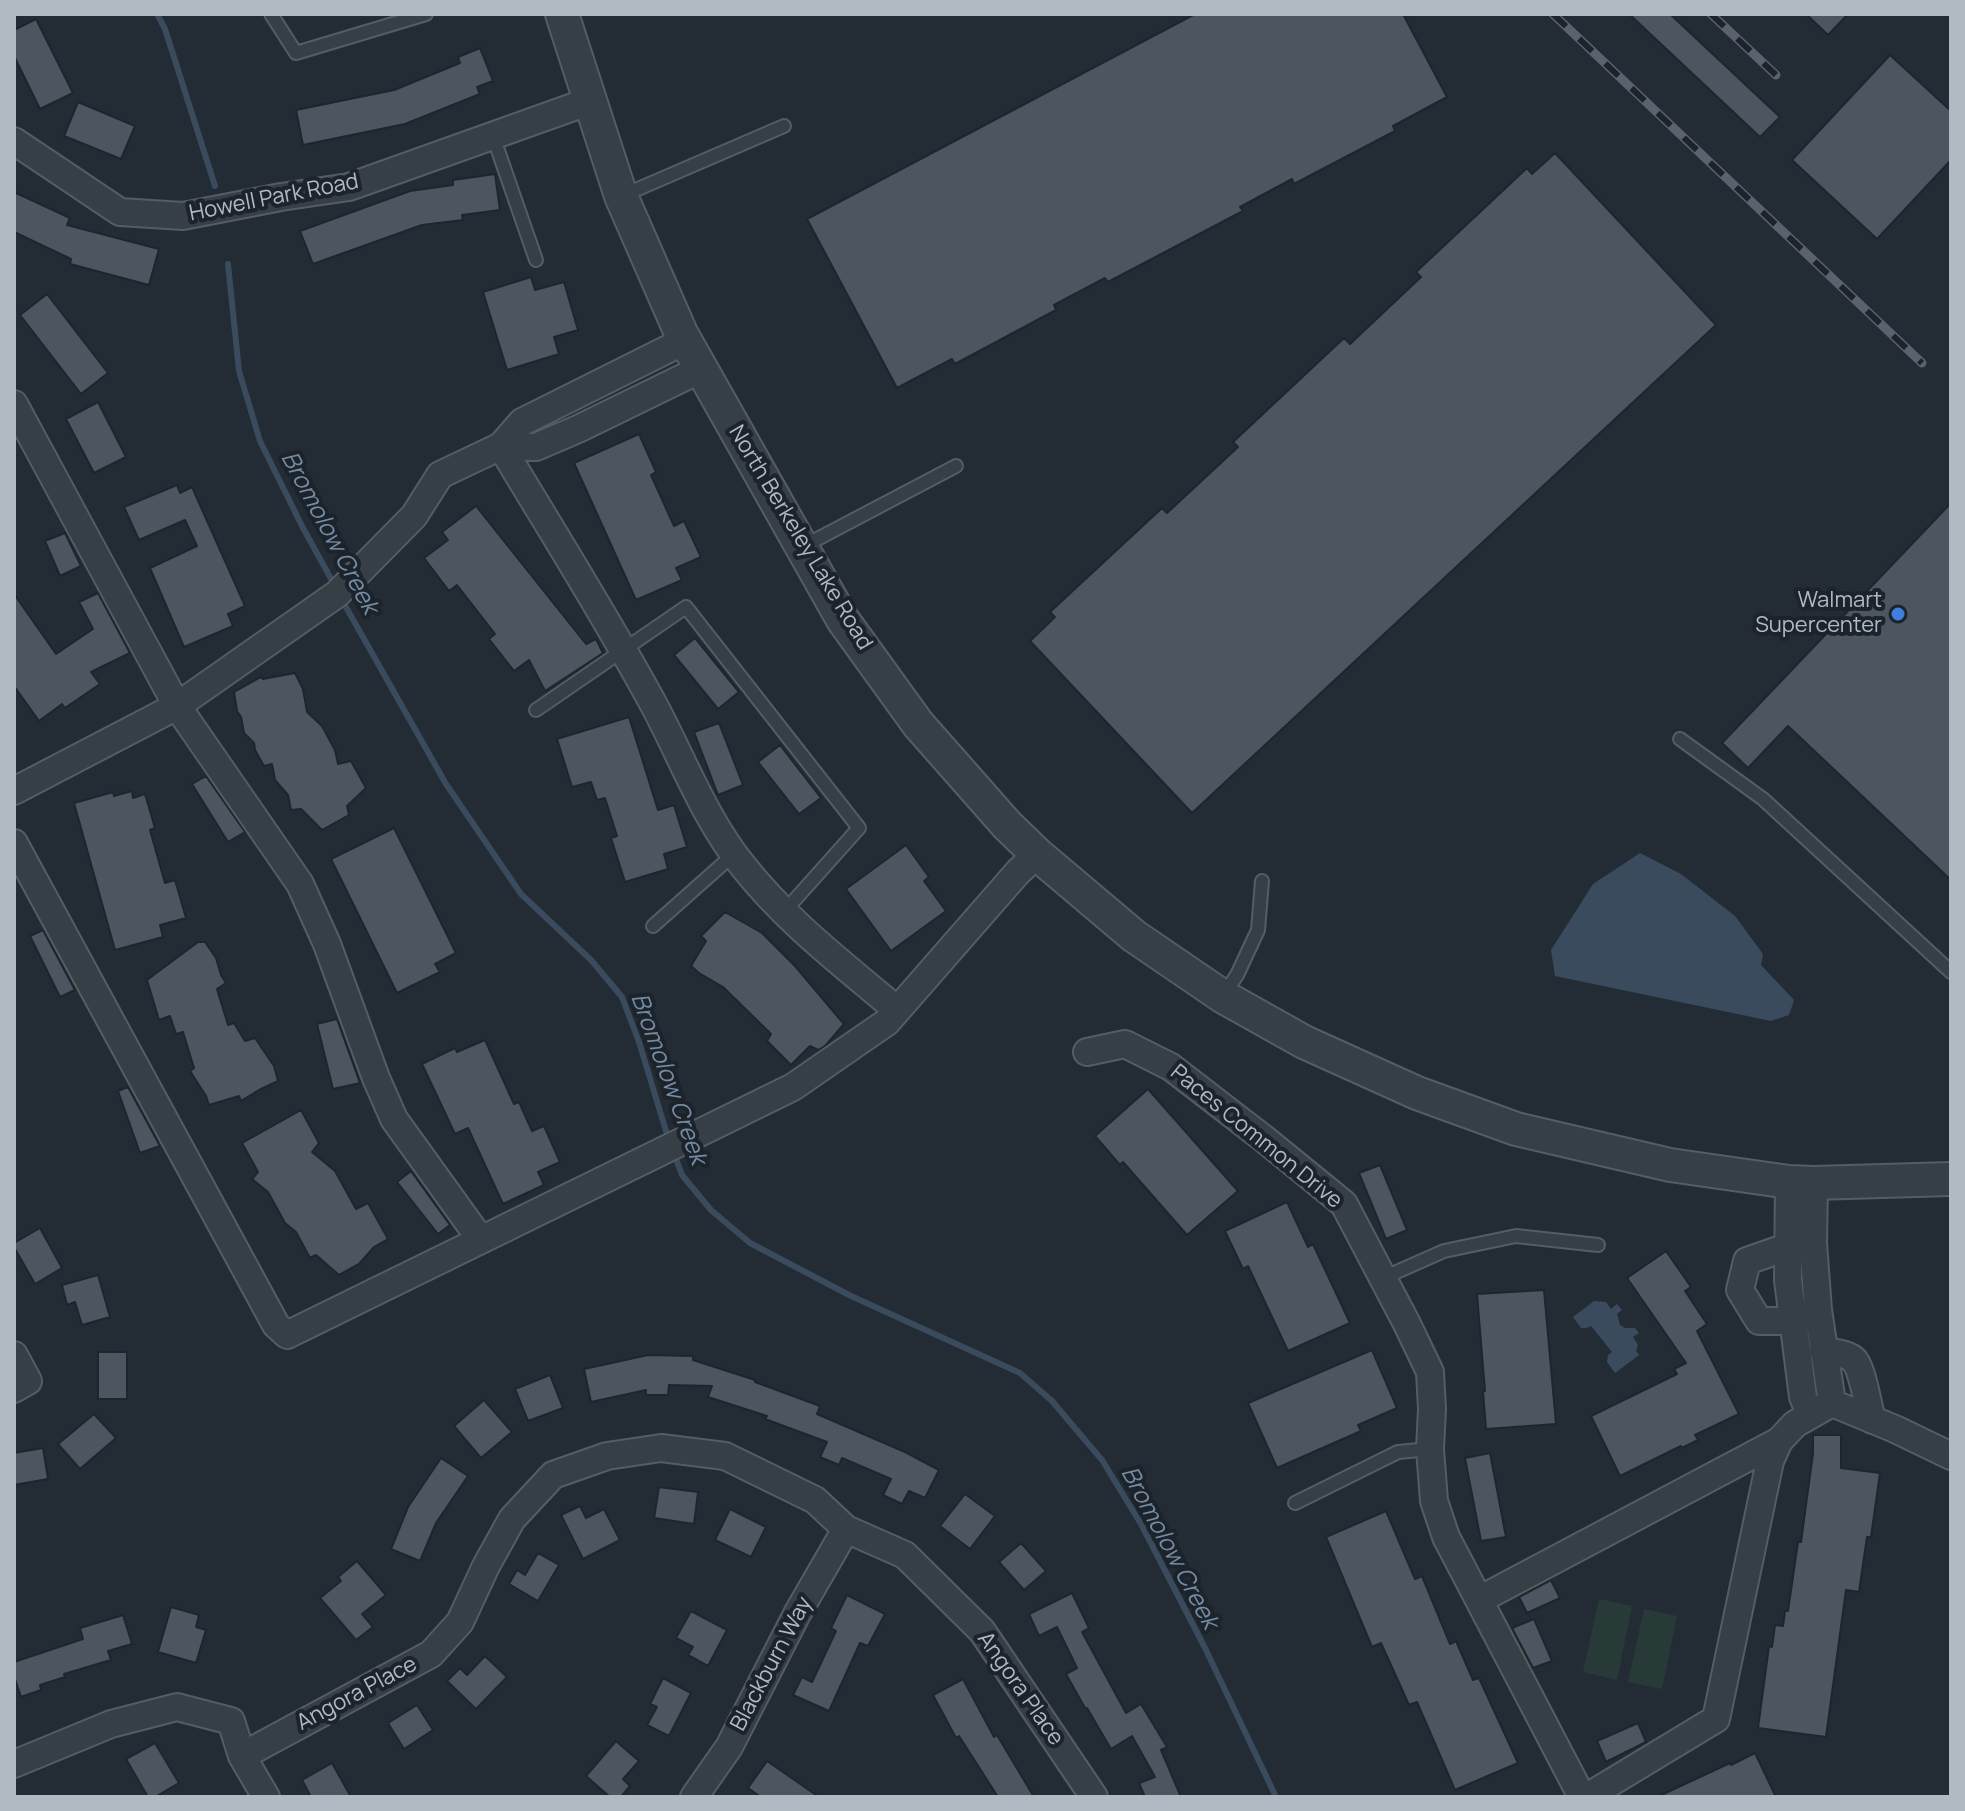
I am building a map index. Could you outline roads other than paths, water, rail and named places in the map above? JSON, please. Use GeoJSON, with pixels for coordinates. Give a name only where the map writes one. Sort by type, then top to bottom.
{"type":"FeatureCollection","features":[{"type":"Feature","properties":{"kind":"street","name":"North Berkeley Lake Road"},"geometry":{"type":"LineString","coordinates":[[562,14],[621,196],[686,340],[843,620],[918,724],[1007,825],[1134,936],[1222,996],[1304,1042],[1417,1093],[1516,1129],[1670,1165],[1801,1182],[1951,1179]]}},
{"type":"Feature","properties":{"kind":"street","name":"Howell Park Road"},"geometry":{"type":"LineString","coordinates":[[14,141],[120,212],[183,216],[349,187],[590,101]]}},
{"type":"Feature","properties":{"kind":"street"},"geometry":{"type":"LineString","coordinates":[[14,791],[177,706],[337,594],[414,516],[440,475],[501,446],[522,422],[686,340]]}},
{"type":"Feature","properties":{"kind":"street"},"geometry":{"type":"LineString","coordinates":[[501,446],[536,447],[701,369]]}},
{"type":"Feature","properties":{"kind":"street"},"geometry":{"type":"LineString","coordinates":[[592,387],[605,416]]}},
{"type":"Feature","properties":{"kind":"street"},"geometry":{"type":"LineString","coordinates":[[14,404],[177,706],[300,884],[327,944],[394,1119],[481,1240]]}},
{"type":"Feature","properties":{"kind":"street"},"geometry":{"type":"LineString","coordinates":[[549,408],[563,435]]}},
{"type":"Feature","properties":{"kind":"street"},"geometry":{"type":"LineString","coordinates":[[501,446],[623,651],[717,828],[734,854],[783,913],[897,1010]]}},
{"type":"Feature","properties":{"kind":"street"},"geometry":{"type":"LineString","coordinates":[[14,843],[276,1325],[287,1335],[793,1087],[887,1022],[1037,854]]}},
{"type":"Feature","properties":{"kind":"street","name":"Paces Common Drive"},"geometry":{"type":"LineString","coordinates":[[1087,1052],[1125,1044],[1171,1067],[1344,1204],[1430,1372],[1434,1501],[1446,1537],[1585,1797]]}},
{"type":"Feature","properties":{"kind":"street"},"geometry":{"type":"LineString","coordinates":[[1801,1182],[1800,1245],[1818,1310],[1823,1351],[1822,1409]]}},
{"type":"Feature","properties":{"kind":"street"},"geometry":{"type":"LineString","coordinates":[[1800,1245],[1788,1280],[1803,1397],[1822,1409],[1872,1420],[1951,1456]]}},
{"type":"Feature","properties":{"kind":"street"},"geometry":{"type":"LineString","coordinates":[[1800,1245],[1747,1261],[1740,1290],[1759,1321],[1793,1321],[1818,1310]]}},
{"type":"Feature","properties":{"kind":"street"},"geometry":{"type":"LineString","coordinates":[[1823,1351],[1845,1355],[1854,1361],[1872,1420]]}},
{"type":"Feature","properties":{"kind":"street"},"geometry":{"type":"LineString","coordinates":[[14,1355],[28,1381],[14,1389]]}},
{"type":"Feature","properties":{"kind":"street"},"geometry":{"type":"LineString","coordinates":[[1479,1600],[1779,1441],[1795,1424],[1822,1409]]}},
{"type":"Feature","properties":{"kind":"street"},"geometry":{"type":"LineString","coordinates":[[1585,1797],[1716,1719],[1770,1461],[1779,1441]]}},
{"type":"Feature","properties":{"kind":"street","name":"Angora Place"},"geometry":{"type":"LineString","coordinates":[[242,1756],[431,1654],[460,1622],[512,1519],[553,1475],[607,1456],[661,1448],[725,1456],[815,1500],[846,1529],[905,1555],[982,1631],[1094,1797]]}},
{"type":"Feature","properties":{"kind":"street","name":"Blackburn Way"},"geometry":{"type":"LineString","coordinates":[[694,1797],[729,1747],[797,1614],[846,1529]]}},
{"type":"Feature","properties":{"kind":"street"},"geometry":{"type":"LineString","coordinates":[[14,1764],[111,1724],[177,1707],[231,1721],[242,1756],[266,1797]]}},
{"type":"Feature","properties":{"kind":"lane"},"geometry":{"type":"LineString","coordinates":[[271,14],[296,53],[426,14]]}},
{"type":"Feature","properties":{"kind":"lane"},"geometry":{"type":"LineString","coordinates":[[621,196],[784,126]]}},
{"type":"Feature","properties":{"kind":"lane"},"geometry":{"type":"LineString","coordinates":[[493,136],[536,260]]}},
{"type":"Feature","properties":{"kind":"lane"},"geometry":{"type":"LineString","coordinates":[[801,548],[956,466]]}},
{"type":"Feature","properties":{"kind":"lane"},"geometry":{"type":"LineString","coordinates":[[536,710],[686,607],[859,828],[783,913]]}},
{"type":"Feature","properties":{"kind":"lane"},"geometry":{"type":"LineString","coordinates":[[1680,739],[1763,799],[1951,972]]}},
{"type":"Feature","properties":{"kind":"lane"},"geometry":{"type":"LineString","coordinates":[[653,926],[734,854]]}},
{"type":"Feature","properties":{"kind":"lane"},"geometry":{"type":"LineString","coordinates":[[1222,996],[1237,975],[1258,930],[1262,881]]}},
{"type":"Feature","properties":{"kind":"lane"},"geometry":{"type":"LineString","coordinates":[[1383,1278],[1444,1251],[1516,1236],[1598,1245]]}},
{"type":"Feature","properties":{"kind":"lane"},"geometry":{"type":"LineString","coordinates":[[1295,1503],[1398,1452],[1430,1449]]}},
{"type":"Feature","properties":{"kind":"water"},"geometry":{"type":"Polygon","coordinates":[[[1640,853],[1681,874],[1735,916],[1763,954],[1761,965],[1794,1000],[1789,1015],[1771,1021],[1555,976],[1551,950],[1593,884],[1640,853]]]}},
{"type":"Feature","properties":{"kind":"water"},"geometry":{"type":"Polygon","coordinates":[[[1594,1301],[1606,1302],[1611,1309],[1617,1304],[1622,1310],[1617,1314],[1620,1325],[1635,1328],[1639,1333],[1633,1337],[1639,1355],[1615,1373],[1607,1362],[1612,1352],[1591,1326],[1581,1328],[1573,1317],[1594,1301]]]}},
{"type":"Feature","properties":{"kind":"waterway","name":"Bromolow Creek"},"geometry":{"type":"LineString","coordinates":[[157,14],[165,29],[215,186]]}},
{"type":"Feature","properties":{"kind":"waterway","name":"Bromolow Creek"},"geometry":{"type":"LineString","coordinates":[[228,264],[239,371],[260,441],[335,586]]}},
{"type":"Feature","properties":{"kind":"waterway","name":"Bromolow Creek"},"geometry":{"type":"LineString","coordinates":[[342,600],[446,784],[521,894],[591,960],[622,997],[669,1141]]}},
{"type":"Feature","properties":{"kind":"waterway","name":"Bromolow Creek"},"geometry":{"type":"LineString","coordinates":[[673,1151],[682,1175],[711,1210],[750,1243],[851,1296],[1020,1373],[1052,1401],[1102,1460],[1141,1524],[1205,1648],[1276,1797]]}},
{"type":"Feature","properties":{"kind":"railway"},"geometry":{"type":"LineString","coordinates":[[1553,14],[1922,363]]}},
{"type":"Feature","properties":{"kind":"railway"},"geometry":{"type":"LineString","coordinates":[[1711,14],[1776,75]]}},
{"type":"Feature","properties":{"kind":"place","name":"Walmart Supercenter"},"geometry":{"type":"Point","coordinates":[1898,614]}}]}
